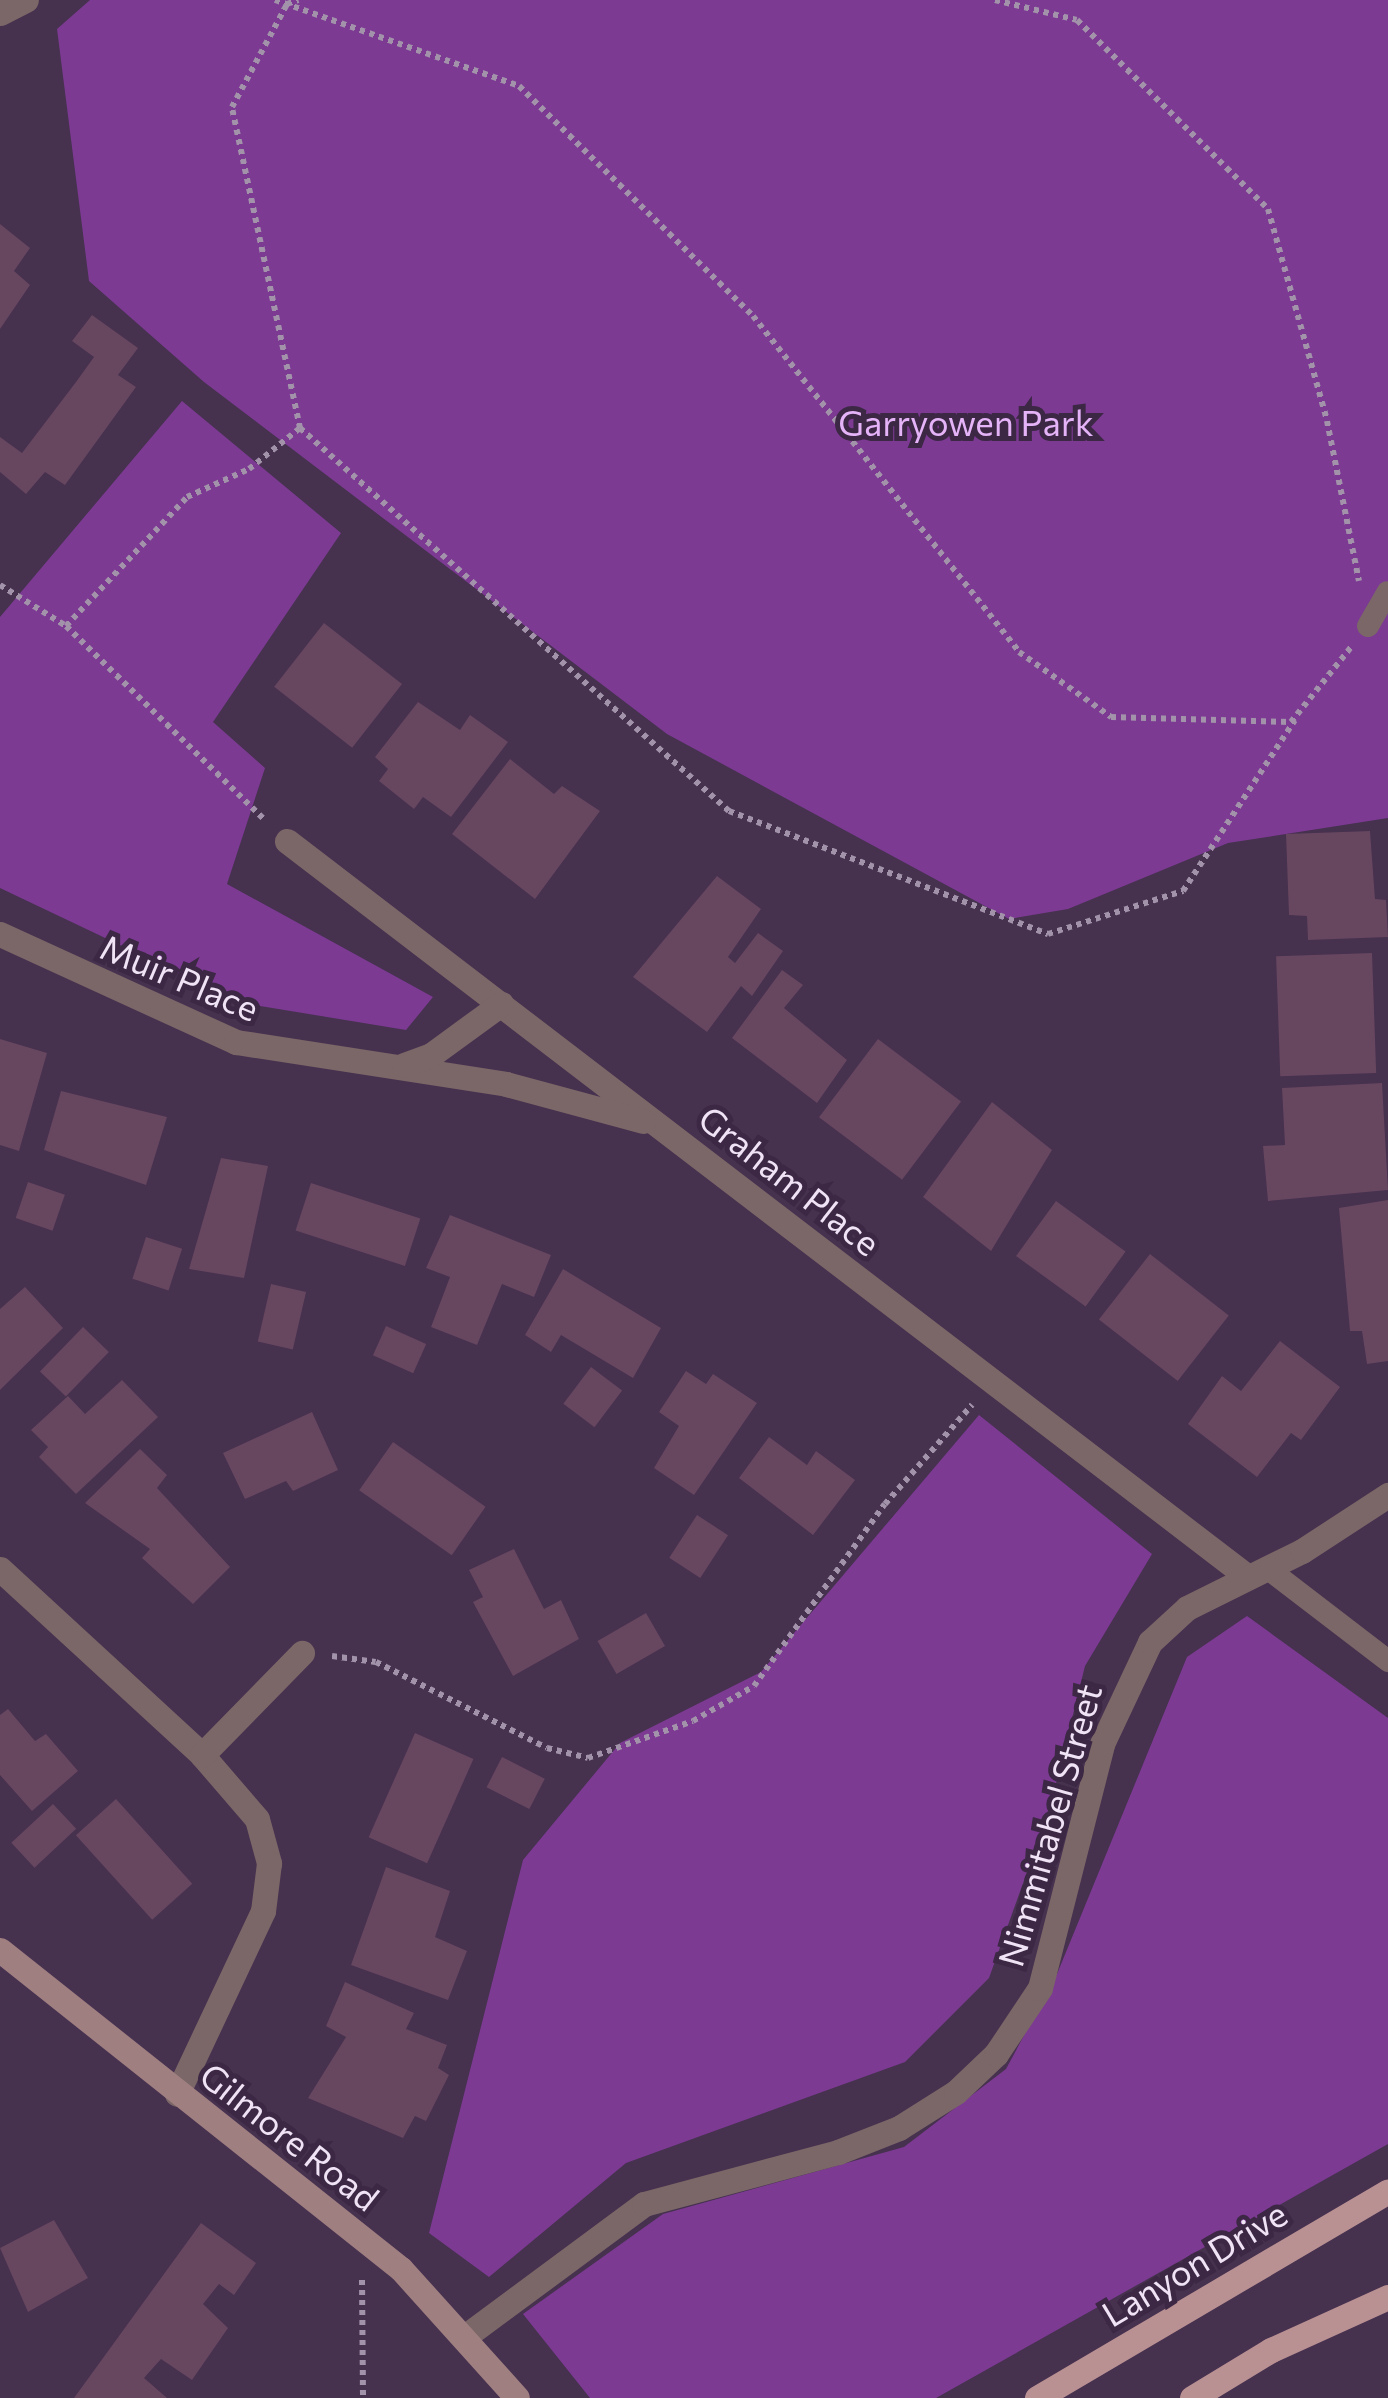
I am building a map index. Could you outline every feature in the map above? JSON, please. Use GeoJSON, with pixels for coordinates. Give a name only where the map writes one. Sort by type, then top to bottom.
{"type":"FeatureCollection","features":[{"type":"Feature","properties":{"kind":"main road","name":"Lanyon Drive"},"geometry":{"type":"LineString","coordinates":[[1037,2398],[1388,2191]]}},
{"type":"Feature","properties":{"kind":"main road"},"geometry":{"type":"LineString","coordinates":[[1192,2398],[1271,2350],[1388,2297]]}},
{"type":"Feature","properties":{"kind":"street"},"geometry":{"type":"LineString","coordinates":[[0,13],[26,0]]}},
{"type":"Feature","properties":{"kind":"street","name":"Graham Place"},"geometry":{"type":"LineString","coordinates":[[287,841],[1258,1572]]}},
{"type":"Feature","properties":{"kind":"street","name":"Muir Place"},"geometry":{"type":"LineString","coordinates":[[0,934],[236,1042],[399,1066],[570,1098],[680,1139]]}},
{"type":"Feature","properties":{"kind":"street"},"geometry":{"type":"LineString","coordinates":[[399,1066],[432,1055],[502,1004]]}},
{"type":"Feature","properties":{"kind":"street","name":"Nimmitabel Street"},"geometry":{"type":"LineString","coordinates":[[467,2335],[644,2204],[899,2128],[996,2054],[1040,1988],[1102,1744],[1127,1680],[1174,1618],[1388,1495]]}},
{"type":"Feature","properties":{"kind":"street"},"geometry":{"type":"LineString","coordinates":[[0,1569],[202,1754],[258,1819],[268,1863],[264,1911],[242,1965],[177,2094]]}},
{"type":"Feature","properties":{"kind":"street"},"geometry":{"type":"LineString","coordinates":[[202,1754],[302,1653]]}},
{"type":"Feature","properties":{"kind":"street","name":"Gilmore Road"},"geometry":{"type":"LineString","coordinates":[[0,1950],[177,2094],[365,2238],[467,2335],[517,2398]]}},
{"type":"Feature","properties":{"kind":"lane"},"geometry":{"type":"LineString","coordinates":[[1368,626],[1388,592]]}},
{"type":"Feature","properties":{"kind":"lane","name":"Graham Place"},"geometry":{"type":"LineString","coordinates":[[1258,1572],[1388,1661]]}},
{"type":"Feature","properties":{"kind":"path"},"geometry":{"type":"LineString","coordinates":[[275,0],[519,86],[753,316],[1018,652],[1111,717],[1291,722],[1368,626],[1327,421],[1268,209],[1077,20],[994,0]]}},
{"type":"Feature","properties":{"kind":"path"},"geometry":{"type":"LineString","coordinates":[[298,0],[288,4],[232,107],[300,428],[729,811],[1048,934],[1184,891],[1302,710]]}},
{"type":"Feature","properties":{"kind":"path"},"geometry":{"type":"LineString","coordinates":[[66,626],[187,496],[249,469],[300,428]]}},
{"type":"Feature","properties":{"kind":"path"},"geometry":{"type":"LineString","coordinates":[[0,585],[66,626],[287,841]]}},
{"type":"Feature","properties":{"kind":"path"},"geometry":{"type":"LineString","coordinates":[[302,1653],[376,1662],[548,1748],[606,1755],[694,1721],[754,1686],[884,1504],[976,1400]]}},
{"type":"Feature","properties":{"kind":"path"},"geometry":{"type":"LineString","coordinates":[[359,2262],[364,2398]]}},
{"type":"Feature","properties":{"kind":"green space","name":"Garryowen Park"},"geometry":{"type":"Polygon","coordinates":[[[90,0],[1388,0],[1388,818],[1228,843],[1068,909],[1009,919],[667,734],[204,382],[89,281],[57,29],[90,0]]]}},
{"type":"Feature","properties":{"kind":"green space"},"geometry":{"type":"Polygon","coordinates":[[[182,401],[341,533],[213,722],[265,768],[227,884],[433,997],[406,1030],[242,1003],[0,888],[0,617],[182,401]]]}},
{"type":"Feature","properties":{"kind":"green space"},"geometry":{"type":"Polygon","coordinates":[[[979,1415],[1152,1554],[1085,1666],[1050,1808],[989,1978],[905,2062],[626,2163],[489,2277],[429,2233],[523,1860],[620,1743],[761,1672],[979,1415]]]}},
{"type":"Feature","properties":{"kind":"green space"},"geometry":{"type":"Polygon","coordinates":[[[1247,1616],[1388,1718],[1388,2144],[936,2398],[590,2398],[523,2314],[663,2214],[904,2147],[1006,2069],[1057,1974],[1187,1657],[1247,1616]]]}},
{"type":"Feature","properties":{"kind":"building"},"geometry":{"type":"Polygon","coordinates":[[[0,224],[30,248],[14,271],[30,285],[0,329],[0,224]]]}},
{"type":"Feature","properties":{"kind":"building"},"geometry":{"type":"Polygon","coordinates":[[[92,315],[138,348],[118,375],[136,387],[65,485],[45,472],[26,494],[0,472],[0,437],[22,453],[76,382],[94,357],[72,341],[92,315]]]}},
{"type":"Feature","properties":{"kind":"building"},"geometry":{"type":"Polygon","coordinates":[[[324,623],[402,684],[352,748],[274,687],[324,623]]]}},
{"type":"Feature","properties":{"kind":"building"},"geometry":{"type":"Polygon","coordinates":[[[418,702],[460,730],[470,715],[508,742],[451,817],[423,797],[414,809],[379,781],[388,769],[375,757],[418,702]]]}},
{"type":"Feature","properties":{"kind":"building"},"geometry":{"type":"Polygon","coordinates":[[[510,759],[554,794],[562,786],[600,811],[535,899],[452,834],[510,759]]]}},
{"type":"Feature","properties":{"kind":"building"},"geometry":{"type":"Polygon","coordinates":[[[1370,831],[1375,899],[1386,900],[1388,937],[1308,940],[1307,916],[1289,915],[1286,834],[1370,831]]]}},
{"type":"Feature","properties":{"kind":"building"},"geometry":{"type":"Polygon","coordinates":[[[717,876],[761,909],[728,957],[735,963],[758,933],[783,951],[752,996],[741,986],[707,1032],[633,977],[717,876]]]}},
{"type":"Feature","properties":{"kind":"building"},"geometry":{"type":"Polygon","coordinates":[[[1372,953],[1376,1073],[1280,1076],[1276,956],[1372,953]]]}},
{"type":"Feature","properties":{"kind":"building"},"geometry":{"type":"Polygon","coordinates":[[[782,970],[803,985],[784,1008],[847,1060],[817,1103],[732,1038],[782,970]]]}},
{"type":"Feature","properties":{"kind":"building"},"geometry":{"type":"Polygon","coordinates":[[[0,1039],[47,1053],[19,1151],[0,1145],[0,1039]]]}},
{"type":"Feature","properties":{"kind":"building"},"geometry":{"type":"Polygon","coordinates":[[[878,1039],[961,1102],[902,1180],[819,1117],[878,1039]]]}},
{"type":"Feature","properties":{"kind":"building"},"geometry":{"type":"Polygon","coordinates":[[[1382,1083],[1388,1190],[1268,1201],[1263,1146],[1285,1145],[1282,1088],[1382,1083]]]}},
{"type":"Feature","properties":{"kind":"building"},"geometry":{"type":"Polygon","coordinates":[[[61,1091],[167,1117],[146,1185],[44,1150],[61,1091]]]}},
{"type":"Feature","properties":{"kind":"building"},"geometry":{"type":"Polygon","coordinates":[[[992,1102],[1052,1150],[991,1251],[923,1197],[992,1102]]]}},
{"type":"Feature","properties":{"kind":"building"},"geometry":{"type":"Polygon","coordinates":[[[221,1158],[268,1166],[244,1278],[189,1269],[221,1158]]]}},
{"type":"Feature","properties":{"kind":"building"},"geometry":{"type":"Polygon","coordinates":[[[28,1182],[65,1195],[53,1231],[16,1218],[28,1182]]]}},
{"type":"Feature","properties":{"kind":"building"},"geometry":{"type":"Polygon","coordinates":[[[311,1183],[420,1219],[405,1266],[296,1231],[311,1183]]]}},
{"type":"Feature","properties":{"kind":"building"},"geometry":{"type":"Polygon","coordinates":[[[1388,1200],[1388,1361],[1367,1364],[1362,1331],[1350,1331],[1339,1208],[1388,1200]]]}},
{"type":"Feature","properties":{"kind":"building"},"geometry":{"type":"Polygon","coordinates":[[[1056,1201],[1126,1252],[1086,1307],[1016,1256],[1056,1201]]]}},
{"type":"Feature","properties":{"kind":"building"},"geometry":{"type":"Polygon","coordinates":[[[450,1215],[551,1255],[534,1297],[502,1284],[477,1345],[431,1327],[450,1277],[426,1268],[450,1215]]]}},
{"type":"Feature","properties":{"kind":"building"},"geometry":{"type":"Polygon","coordinates":[[[146,1237],[182,1249],[169,1291],[132,1279],[146,1237]]]}},
{"type":"Feature","properties":{"kind":"building"},"geometry":{"type":"Polygon","coordinates":[[[1150,1254],[1229,1316],[1178,1381],[1099,1319],[1150,1254]]]}},
{"type":"Feature","properties":{"kind":"building"},"geometry":{"type":"Polygon","coordinates":[[[563,1269],[661,1328],[633,1378],[561,1335],[551,1352],[525,1335],[563,1269]]]}},
{"type":"Feature","properties":{"kind":"building"},"geometry":{"type":"Polygon","coordinates":[[[271,1284],[306,1292],[293,1350],[258,1341],[271,1284]]]}},
{"type":"Feature","properties":{"kind":"building"},"geometry":{"type":"Polygon","coordinates":[[[25,1287],[63,1328],[0,1390],[0,1309],[25,1287]]]}},
{"type":"Feature","properties":{"kind":"building"},"geometry":{"type":"Polygon","coordinates":[[[386,1326],[426,1344],[413,1373],[373,1355],[386,1326]]]}},
{"type":"Feature","properties":{"kind":"building"},"geometry":{"type":"Polygon","coordinates":[[[83,1327],[109,1352],[66,1397],[40,1372],[83,1327]]]}},
{"type":"Feature","properties":{"kind":"building"},"geometry":{"type":"Polygon","coordinates":[[[1280,1341],[1340,1387],[1301,1440],[1291,1433],[1257,1477],[1188,1424],[1222,1376],[1241,1391],[1280,1341]]]}},
{"type":"Feature","properties":{"kind":"building"},"geometry":{"type":"Polygon","coordinates":[[[591,1367],[622,1390],[594,1427],[563,1404],[591,1367]]]}},
{"type":"Feature","properties":{"kind":"building"},"geometry":{"type":"Polygon","coordinates":[[[686,1371],[706,1384],[713,1374],[757,1403],[694,1495],[654,1468],[679,1426],[659,1412],[686,1371]]]}},
{"type":"Feature","properties":{"kind":"building"},"geometry":{"type":"Polygon","coordinates":[[[122,1380],[158,1417],[76,1494],[39,1457],[48,1447],[31,1430],[68,1396],[85,1414],[122,1380]]]}},
{"type":"Feature","properties":{"kind":"building"},"geometry":{"type":"Polygon","coordinates":[[[312,1412],[338,1470],[293,1491],[286,1481],[245,1499],[223,1453],[312,1412]]]}},
{"type":"Feature","properties":{"kind":"building"},"geometry":{"type":"Polygon","coordinates":[[[769,1437],[807,1465],[816,1451],[855,1480],[813,1535],[739,1478],[769,1437]]]}},
{"type":"Feature","properties":{"kind":"building"},"geometry":{"type":"Polygon","coordinates":[[[393,1442],[486,1507],[452,1555],[359,1490],[393,1442]]]}},
{"type":"Feature","properties":{"kind":"building"},"geometry":{"type":"Polygon","coordinates":[[[140,1449],[167,1475],[157,1488],[230,1567],[193,1604],[142,1558],[150,1549],[85,1503],[140,1449]]]}},
{"type":"Feature","properties":{"kind":"building"},"geometry":{"type":"Polygon","coordinates":[[[697,1515],[728,1535],[700,1578],[669,1558],[697,1515]]]}},
{"type":"Feature","properties":{"kind":"building"},"geometry":{"type":"Polygon","coordinates":[[[514,1549],[544,1609],[561,1600],[579,1639],[513,1676],[473,1602],[483,1597],[469,1570],[514,1549]]]}},
{"type":"Feature","properties":{"kind":"building"},"geometry":{"type":"Polygon","coordinates":[[[646,1613],[665,1646],[617,1674],[598,1641],[646,1613]]]}},
{"type":"Feature","properties":{"kind":"building"},"geometry":{"type":"Polygon","coordinates":[[[8,1709],[35,1741],[46,1734],[78,1771],[32,1811],[0,1775],[0,1715],[8,1709]]]}},
{"type":"Feature","properties":{"kind":"building"},"geometry":{"type":"Polygon","coordinates":[[[415,1733],[473,1759],[427,1863],[369,1837],[415,1733]]]}},
{"type":"Feature","properties":{"kind":"building"},"geometry":{"type":"Polygon","coordinates":[[[502,1757],[545,1779],[529,1809],[487,1787],[502,1757]]]}},
{"type":"Feature","properties":{"kind":"building"},"geometry":{"type":"Polygon","coordinates":[[[116,1799],[192,1884],[152,1920],[76,1835],[116,1799]]]}},
{"type":"Feature","properties":{"kind":"building"},"geometry":{"type":"Polygon","coordinates":[[[53,1804],[76,1829],[35,1868],[11,1843],[53,1804]]]}},
{"type":"Feature","properties":{"kind":"building"},"geometry":{"type":"Polygon","coordinates":[[[386,1867],[450,1891],[435,1937],[467,1951],[448,2000],[351,1965],[386,1867]]]}},
{"type":"Feature","properties":{"kind":"building"},"geometry":{"type":"Polygon","coordinates":[[[345,1982],[414,2013],[406,2029],[447,2045],[438,2068],[449,2075],[426,2121],[415,2116],[403,2138],[308,2098],[346,2037],[326,2026],[345,1982]]]}},
{"type":"Feature","properties":{"kind":"building"},"geometry":{"type":"Polygon","coordinates":[[[54,2220],[88,2278],[28,2312],[0,2248],[54,2220]]]}},
{"type":"Feature","properties":{"kind":"building"},"geometry":{"type":"Polygon","coordinates":[[[201,2223],[256,2263],[234,2295],[219,2284],[203,2304],[228,2328],[192,2380],[161,2359],[144,2378],[167,2398],[74,2398],[201,2223]]]}}]}
